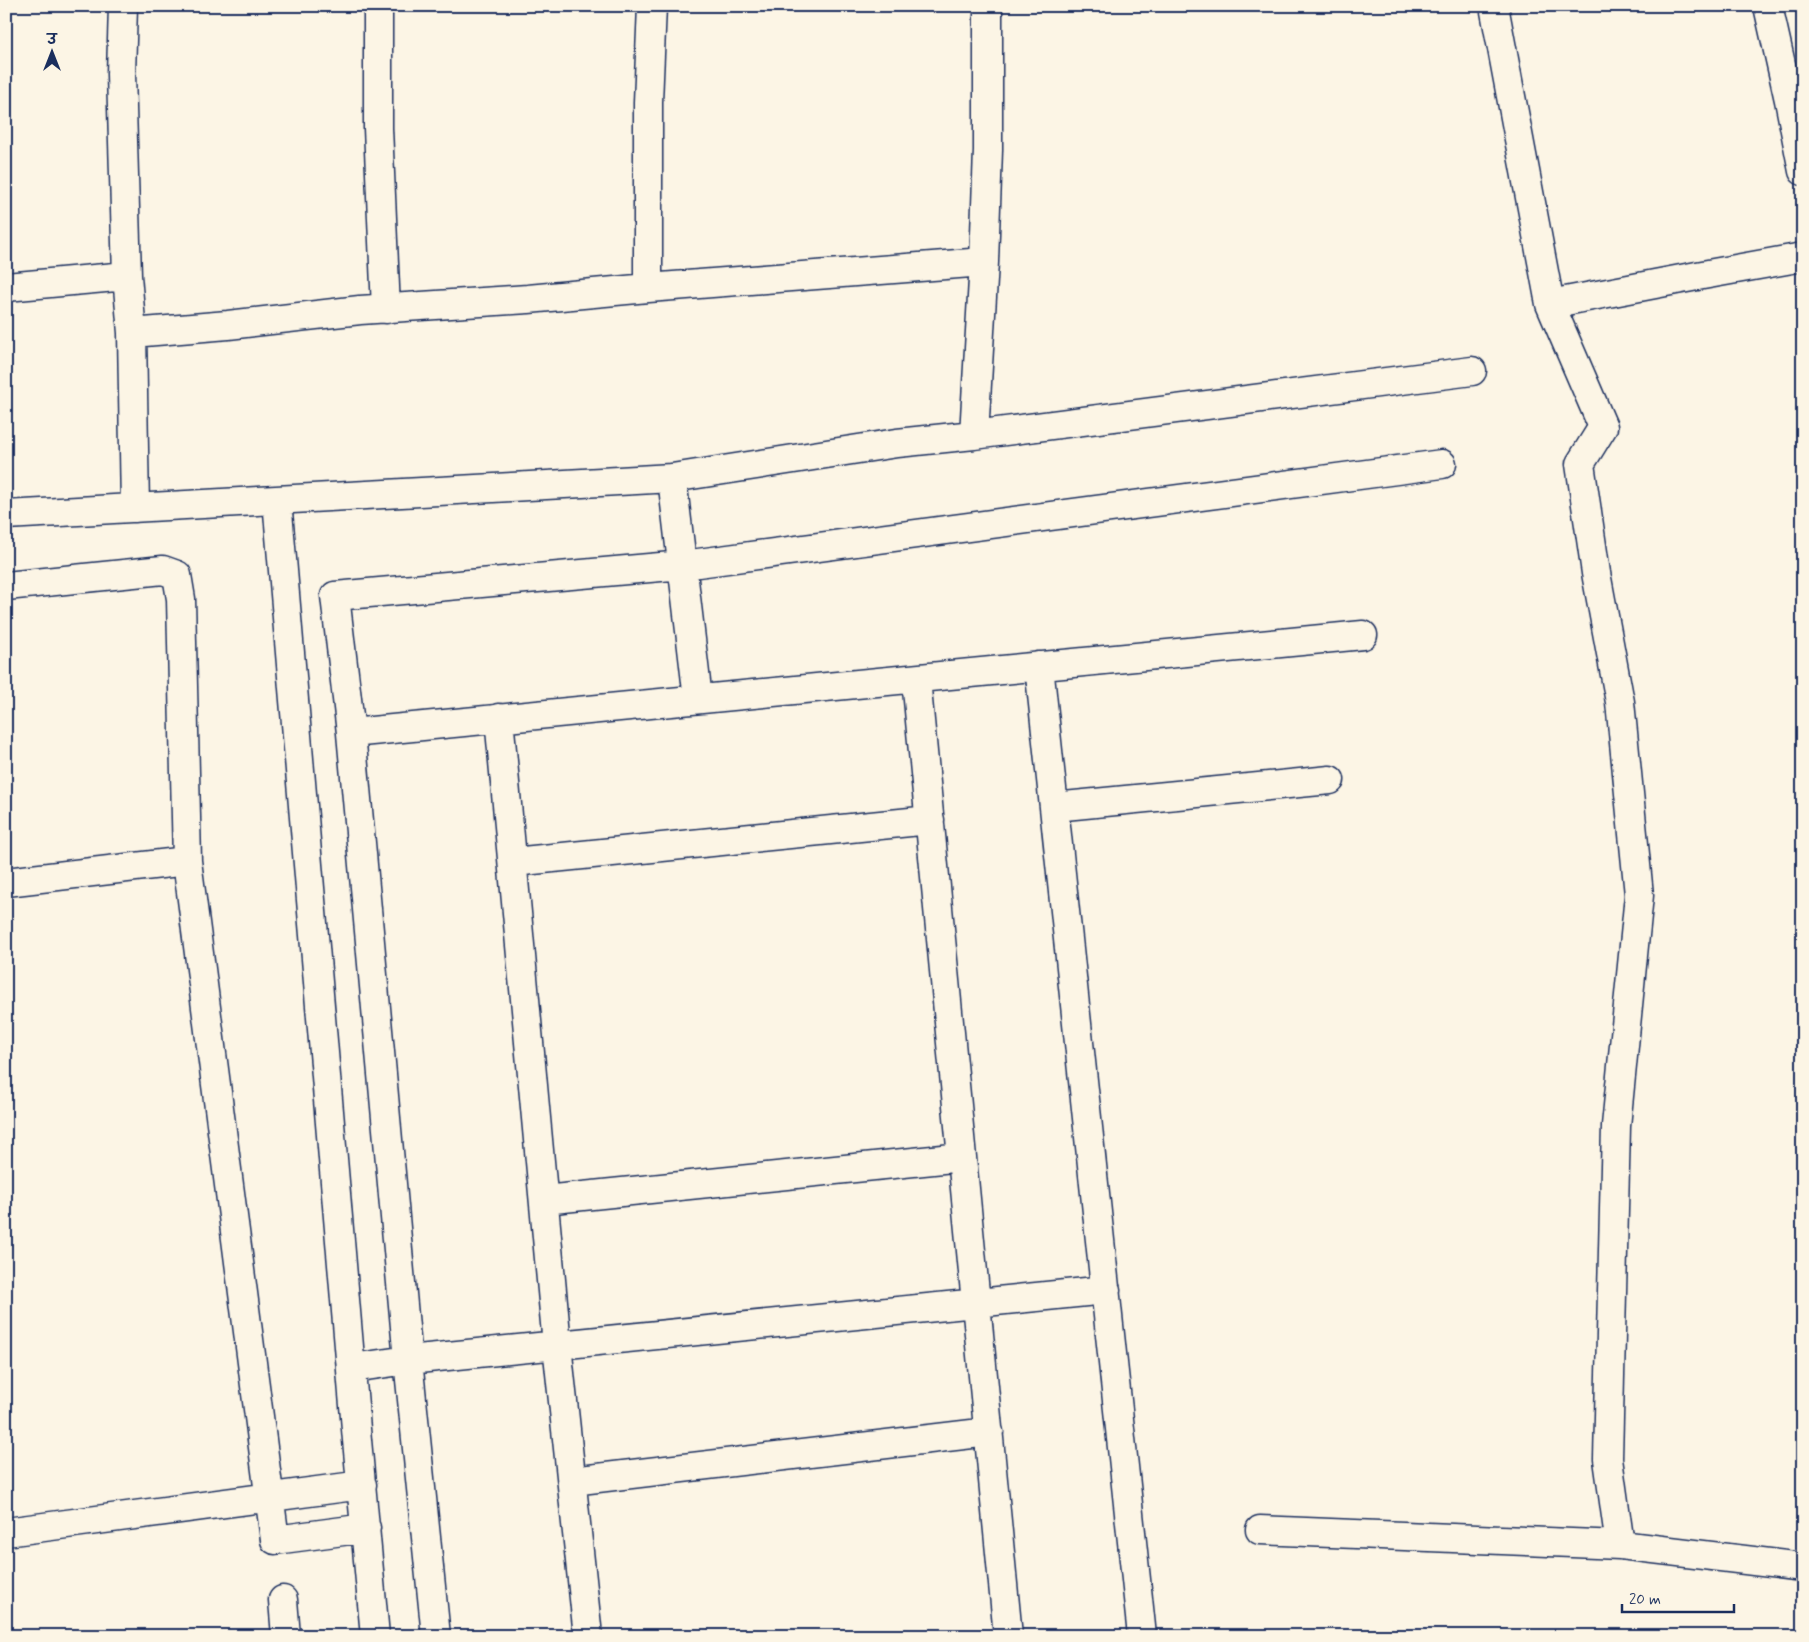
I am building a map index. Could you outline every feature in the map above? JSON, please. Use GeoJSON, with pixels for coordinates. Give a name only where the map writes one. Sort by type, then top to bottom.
{"type":"FeatureCollection","features":[{"type":"Feature","properties":{"kind":"street"},"geometry":{"type":"LineString","coordinates":[[123,6],[121,74],[128,276],[132,333],[135,508]]}},
{"type":"Feature","properties":{"kind":"street"},"geometry":{"type":"LineString","coordinates":[[378,6],[378,128],[386,309]]}},
{"type":"Feature","properties":{"kind":"street"},"geometry":{"type":"LineString","coordinates":[[648,288],[648,102],[652,6]]}},
{"type":"Feature","properties":{"kind":"street"},"geometry":{"type":"LineString","coordinates":[[974,435],[988,150],[988,6]]}},
{"type":"Feature","properties":{"kind":"street"},"geometry":{"type":"LineString","coordinates":[[1494,6],[1550,304],[1603,427],[1580,464],[1596,573],[1620,702],[1639,895],[1616,1126],[1608,1459],[1620,1545]]}},
{"type":"Feature","properties":{"kind":"street"},"geometry":{"type":"LineString","coordinates":[[1768,6],[1803,171]]}},
{"type":"Feature","properties":{"kind":"street"},"geometry":{"type":"LineString","coordinates":[[1550,304],[1803,257]]}},
{"type":"Feature","properties":{"kind":"street"},"geometry":{"type":"LineString","coordinates":[[132,333],[386,309],[984,262]]}},
{"type":"Feature","properties":{"kind":"street"},"geometry":{"type":"LineString","coordinates":[[6,287],[128,276]]}},
{"type":"Feature","properties":{"kind":"street"},"geometry":{"type":"LineString","coordinates":[[6,515],[672,478],[897,443],[974,435],[1472,371]]}},
{"type":"Feature","properties":{"kind":"street"},"geometry":{"type":"LineString","coordinates":[[436,1636],[408,1360],[351,733],[335,596],[683,565],[1442,464]]}},
{"type":"Feature","properties":{"kind":"street"},"geometry":{"type":"LineString","coordinates":[[672,478],[698,699]]}},
{"type":"Feature","properties":{"kind":"street"},"geometry":{"type":"LineString","coordinates":[[277,500],[376,1636]]}},
{"type":"Feature","properties":{"kind":"street"},"geometry":{"type":"LineString","coordinates":[[6,586],[163,570],[177,575],[181,599],[187,861],[275,1540],[366,1528]]}},
{"type":"Feature","properties":{"kind":"street"},"geometry":{"type":"LineString","coordinates":[[351,733],[1363,635]]}},
{"type":"Feature","properties":{"kind":"street"},"geometry":{"type":"LineString","coordinates":[[1039,666],[1142,1636]]}},
{"type":"Feature","properties":{"kind":"street"},"geometry":{"type":"LineString","coordinates":[[916,679],[1008,1636]]}},
{"type":"Feature","properties":{"kind":"street"},"geometry":{"type":"LineString","coordinates":[[499,718],[557,1345],[588,1636]]}},
{"type":"Feature","properties":{"kind":"street"},"geometry":{"type":"LineString","coordinates":[[1054,807],[1330,780]]}},
{"type":"Feature","properties":{"kind":"street"},"geometry":{"type":"LineString","coordinates":[[512,862],[930,820]]}},
{"type":"Feature","properties":{"kind":"street"},"geometry":{"type":"LineString","coordinates":[[6,882],[187,861]]}},
{"type":"Feature","properties":{"kind":"street"},"geometry":{"type":"LineString","coordinates":[[544,1200],[962,1157]]}},
{"type":"Feature","properties":{"kind":"street"},"geometry":{"type":"LineString","coordinates":[[352,1368],[408,1360],[1106,1290]]}},
{"type":"Feature","properties":{"kind":"street"},"geometry":{"type":"LineString","coordinates":[[572,1481],[989,1432]]}},
{"type":"Feature","properties":{"kind":"street"},"geometry":{"type":"LineString","coordinates":[[6,1532],[362,1485]]}},
{"type":"Feature","properties":{"kind":"street"},"geometry":{"type":"LineString","coordinates":[[1260,1530],[1620,1545],[1803,1566]]}},
{"type":"Feature","properties":{"kind":"street"},"geometry":{"type":"LineString","coordinates":[[283,1600],[286,1636]]}}]}
